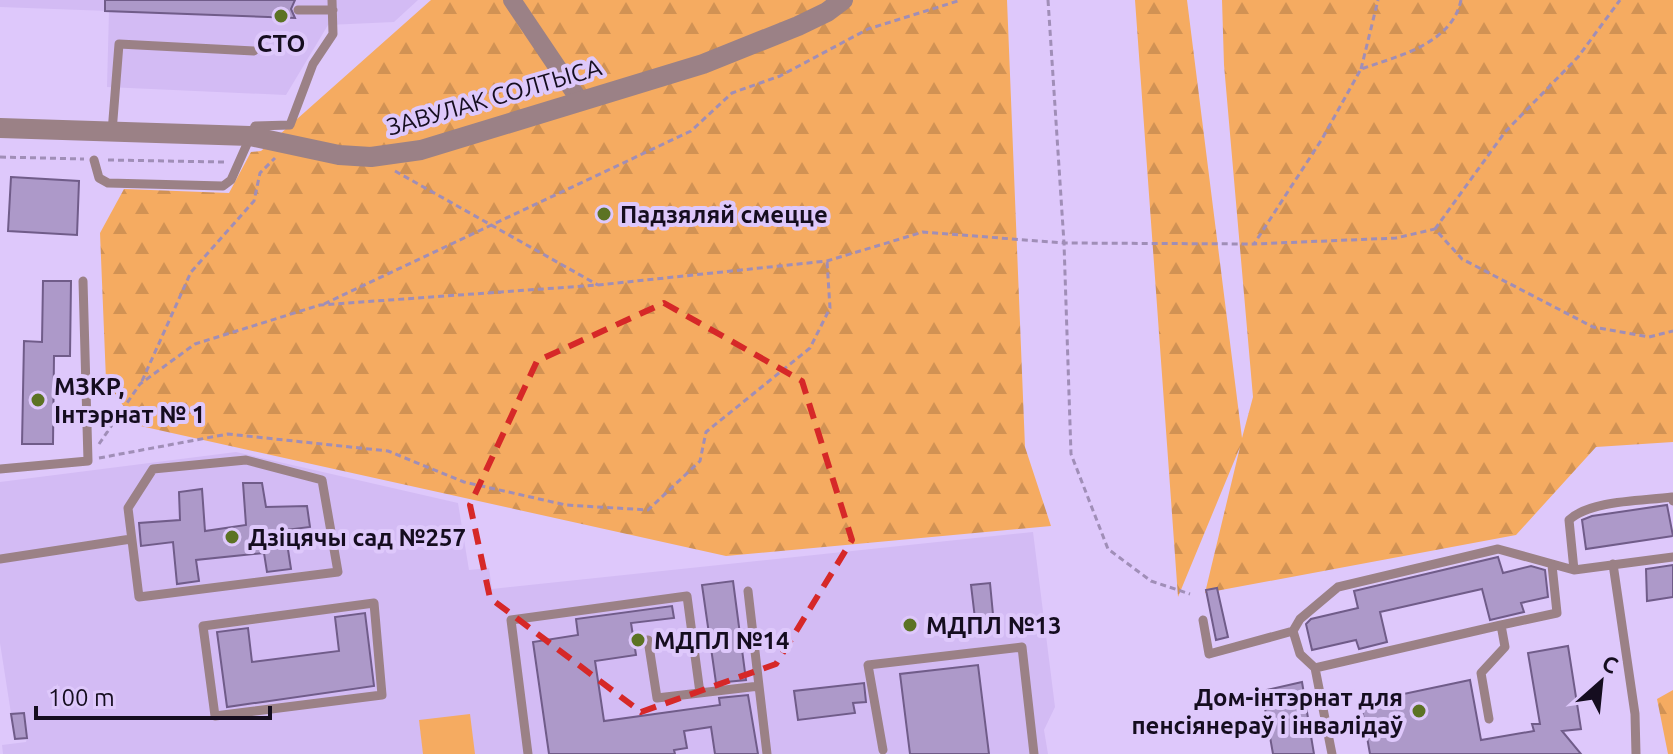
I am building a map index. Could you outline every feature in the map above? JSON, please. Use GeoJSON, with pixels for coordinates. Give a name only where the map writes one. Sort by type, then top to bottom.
{"type":"FeatureCollection","features":[{"type":"Feature","properties":{"kind":"street"},"geometry":{"type":"LineString","coordinates":[[512,0],[580,101]]}},
{"type":"Feature","properties":{"kind":"street","name":"ЗАВУЛАК СОЛТЫСА"},"geometry":{"type":"LineString","coordinates":[[0,128],[250,136],[339,155],[371,157],[421,150],[703,64],[798,26],[843,0]]}},
{"type":"Feature","properties":{"kind":"lane"},"geometry":{"type":"LineString","coordinates":[[94,160],[99,178],[108,183],[223,186],[231,180],[255,126],[290,125],[313,64],[333,34],[332,5],[298,10]]}},
{"type":"Feature","properties":{"kind":"lane"},"geometry":{"type":"LineString","coordinates":[[112,132],[119,44],[254,51]]}},
{"type":"Feature","properties":{"kind":"lane"},"geometry":{"type":"LineString","coordinates":[[0,469],[88,461],[83,281]]}},
{"type":"Feature","properties":{"kind":"lane"},"geometry":{"type":"LineString","coordinates":[[246,460],[322,480],[338,572],[139,597],[131,539],[128,508],[153,469],[246,460]]}},
{"type":"Feature","properties":{"kind":"lane"},"geometry":{"type":"LineString","coordinates":[[1574,570],[1569,520],[1578,511],[1672,497],[1673,501]]}},
{"type":"Feature","properties":{"kind":"lane"},"geometry":{"type":"LineString","coordinates":[[0,559],[131,539]]}},
{"type":"Feature","properties":{"kind":"lane"},"geometry":{"type":"LineString","coordinates":[[1203,620],[1209,654],[1293,631],[1300,619],[1338,587],[1498,549],[1574,570],[1673,557]]}},
{"type":"Feature","properties":{"kind":"lane"},"geometry":{"type":"LineString","coordinates":[[1613,564],[1635,714],[1636,754]]}},
{"type":"Feature","properties":{"kind":"lane"},"geometry":{"type":"LineString","coordinates":[[1315,668],[1557,613],[1552,565]]}},
{"type":"Feature","properties":{"kind":"lane"},"geometry":{"type":"LineString","coordinates":[[748,591],[767,754]]}},
{"type":"Feature","properties":{"kind":"lane"},"geometry":{"type":"LineString","coordinates":[[528,754],[511,620],[687,596],[700,693]]}},
{"type":"Feature","properties":{"kind":"lane"},"geometry":{"type":"LineString","coordinates":[[374,603],[382,695],[215,716],[203,626],[374,603]]}},
{"type":"Feature","properties":{"kind":"lane"},"geometry":{"type":"LineString","coordinates":[[1489,719],[1481,673],[1505,647],[1501,625]]}},
{"type":"Feature","properties":{"kind":"lane"},"geometry":{"type":"LineString","coordinates":[[1293,631],[1300,654],[1315,668],[1332,754]]}},
{"type":"Feature","properties":{"kind":"lane"},"geometry":{"type":"LineString","coordinates":[[648,640],[657,698],[759,686]]}},
{"type":"Feature","properties":{"kind":"lane"},"geometry":{"type":"LineString","coordinates":[[883,750],[868,665],[1022,647],[1034,754]]}},
{"type":"Feature","properties":{"kind":"path"},"geometry":{"type":"LineString","coordinates":[[140,384],[195,344],[320,305],[691,131],[732,93],[780,76],[868,29],[961,0]]}},
{"type":"Feature","properties":{"kind":"path"},"geometry":{"type":"LineString","coordinates":[[1048,0],[1064,243],[1071,454],[1108,549],[1151,581],[1190,594]]}},
{"type":"Feature","properties":{"kind":"path"},"geometry":{"type":"LineString","coordinates":[[1254,244],[1322,139],[1361,69],[1378,0]]}},
{"type":"Feature","properties":{"kind":"path"},"geometry":{"type":"LineString","coordinates":[[1361,69],[1395,58],[1437,38],[1458,14],[1461,0]]}},
{"type":"Feature","properties":{"kind":"path"},"geometry":{"type":"LineString","coordinates":[[320,305],[598,285],[827,261],[923,232],[1064,243],[1254,244],[1396,238],[1435,229],[1505,132],[1578,57],[1620,0]]}},
{"type":"Feature","properties":{"kind":"path"},"geometry":{"type":"LineString","coordinates":[[88,461],[140,384],[191,272],[254,201],[260,173],[289,144]]}},
{"type":"Feature","properties":{"kind":"path"},"geometry":{"type":"LineString","coordinates":[[0,157],[240,162]]}},
{"type":"Feature","properties":{"kind":"path"},"geometry":{"type":"LineString","coordinates":[[371,157],[598,285]]}},
{"type":"Feature","properties":{"kind":"path"},"geometry":{"type":"LineString","coordinates":[[1435,229],[1462,259],[1593,327],[1649,337],[1673,331]]}},
{"type":"Feature","properties":{"kind":"path"},"geometry":{"type":"LineString","coordinates":[[88,461],[228,434],[388,451],[464,482],[566,505],[648,510],[700,461],[706,432],[810,348],[830,308],[827,261]]}},
{"type":"Feature","properties":{"kind":"highlighted area"},"geometry":{"type":"Polygon","coordinates":[[[664,303],[802,381],[852,540],[776,664],[641,712],[490,598],[470,505],[537,361],[664,303]]]}},
{"type":"Feature","properties":{"kind":"shaded area"},"geometry":{"type":"Polygon","coordinates":[[[0,0],[418,0],[394,22],[328,25],[286,95],[107,87],[109,11],[0,7],[0,0]]]}},
{"type":"Feature","properties":{"kind":"shaded area"},"geometry":{"type":"Polygon","coordinates":[[[236,452],[458,503],[469,570],[489,568],[492,589],[1033,532],[1055,707],[1044,730],[1048,754],[3,754],[2,745],[26,742],[27,738],[15,739],[0,643],[0,482],[236,452]]]}},
{"type":"Feature","properties":{"kind":"green space"},"geometry":{"type":"Polygon","coordinates":[[[431,0],[1007,0],[1025,447],[1051,526],[726,556],[136,425],[106,380],[100,233],[124,189],[229,193],[251,152],[261,151],[431,0]]]}},
{"type":"Feature","properties":{"kind":"green space"},"geometry":{"type":"Polygon","coordinates":[[[1135,0],[1187,0],[1242,438],[1253,397],[1224,65],[1222,0],[1673,0],[1673,442],[1596,447],[1516,535],[1205,593],[1240,447],[1178,597],[1135,0]]]}},
{"type":"Feature","properties":{"kind":"green space"},"geometry":{"type":"Polygon","coordinates":[[[1673,690],[1673,754],[1668,754],[1657,699],[1673,690]]]}},
{"type":"Feature","properties":{"kind":"green space"},"geometry":{"type":"Polygon","coordinates":[[[470,714],[475,754],[423,754],[419,720],[470,714]]]}},
{"type":"Feature","properties":{"kind":"building"},"geometry":{"type":"Polygon","coordinates":[[[105,0],[295,0],[291,9],[295,18],[105,11],[105,0]]]}},
{"type":"Feature","properties":{"kind":"building"},"geometry":{"type":"Polygon","coordinates":[[[11,177],[79,181],[77,235],[8,231],[11,177]]]}},
{"type":"Feature","properties":{"kind":"building","name":"МЗКР, Інтэрнат № 1"},"geometry":{"type":"Polygon","coordinates":[[[43,281],[71,281],[70,356],[54,356],[53,444],[22,444],[24,341],[42,342],[43,281]]]}},
{"type":"Feature","properties":{"kind":"building"},"geometry":{"type":"Polygon","coordinates":[[[243,483],[262,483],[266,507],[307,506],[310,527],[285,530],[291,569],[267,572],[264,553],[196,560],[199,581],[177,584],[173,542],[141,546],[139,523],[180,520],[179,492],[202,489],[205,531],[246,525],[243,483]]]}},
{"type":"Feature","properties":{"kind":"building"},"geometry":{"type":"Polygon","coordinates":[[[1667,505],[1673,536],[1586,549],[1582,520],[1667,505]]]}},
{"type":"Feature","properties":{"kind":"building"},"geometry":{"type":"Polygon","coordinates":[[[1498,557],[1503,573],[1531,566],[1545,570],[1548,597],[1521,603],[1524,612],[1490,620],[1482,589],[1380,612],[1387,642],[1359,649],[1356,640],[1312,650],[1306,624],[1311,619],[1358,608],[1354,591],[1498,557]]]}},
{"type":"Feature","properties":{"kind":"building"},"geometry":{"type":"Polygon","coordinates":[[[1673,565],[1673,597],[1647,601],[1646,569],[1673,565]]]}},
{"type":"Feature","properties":{"kind":"building"},"geometry":{"type":"Polygon","coordinates":[[[733,581],[746,680],[716,683],[702,585],[733,581]]]}},
{"type":"Feature","properties":{"kind":"building"},"geometry":{"type":"Polygon","coordinates":[[[990,583],[994,625],[976,627],[971,585],[990,583]]]}},
{"type":"Feature","properties":{"kind":"building"},"geometry":{"type":"Polygon","coordinates":[[[1217,588],[1228,637],[1216,640],[1206,590],[1217,588]]]}},
{"type":"Feature","properties":{"kind":"building"},"geometry":{"type":"Polygon","coordinates":[[[672,606],[674,618],[631,623],[636,655],[595,661],[604,721],[720,705],[719,698],[748,695],[758,754],[715,754],[711,727],[684,731],[687,748],[674,750],[675,754],[549,754],[533,642],[578,635],[576,619],[672,606]]]}},
{"type":"Feature","properties":{"kind":"building"},"geometry":{"type":"Polygon","coordinates":[[[365,613],[374,686],[227,707],[217,632],[248,628],[252,662],[339,651],[335,617],[365,613]]]}},
{"type":"Feature","properties":{"kind":"building","name":"Дом-інтэрнат для пенсіянераў і інвалідаў"},"geometry":{"type":"Polygon","coordinates":[[[1568,646],[1581,729],[1562,731],[1581,754],[1370,754],[1360,698],[1399,695],[1470,680],[1481,740],[1534,731],[1532,724],[1540,724],[1528,653],[1568,646]]]}},
{"type":"Feature","properties":{"kind":"building"},"geometry":{"type":"Polygon","coordinates":[[[978,665],[989,754],[910,754],[900,674],[978,665]]]}},
{"type":"Feature","properties":{"kind":"building","name":"Дом-інтэрнат для пенсіянераў і інвалідаў"},"geometry":{"type":"Polygon","coordinates":[[[1302,682],[1314,754],[1273,754],[1262,691],[1302,682]]]}},
{"type":"Feature","properties":{"kind":"building"},"geometry":{"type":"Polygon","coordinates":[[[864,683],[866,702],[853,703],[855,713],[798,720],[794,691],[864,683]]]}},
{"type":"Feature","properties":{"kind":"building"},"geometry":{"type":"Polygon","coordinates":[[[24,713],[27,738],[15,739],[11,714],[24,713]]]}},
{"type":"Feature","properties":{"kind":"place","name":"СТО"},"geometry":{"type":"Point","coordinates":[281,16]}},
{"type":"Feature","properties":{"kind":"place","name":"Падзяляй смецце"},"geometry":{"type":"Point","coordinates":[604,214]}},
{"type":"Feature","properties":{"kind":"place","name":"МЗКР, Інтэрнат № 1"},"geometry":{"type":"Point","coordinates":[38,400]}},
{"type":"Feature","properties":{"kind":"place","name":"Дзіцячы сад №257"},"geometry":{"type":"Point","coordinates":[232,537]}},
{"type":"Feature","properties":{"kind":"place","name":"МДПЛ №13"},"geometry":{"type":"Point","coordinates":[910,625]}},
{"type":"Feature","properties":{"kind":"place","name":"МДПЛ №14"},"geometry":{"type":"Point","coordinates":[638,640]}},
{"type":"Feature","properties":{"kind":"place","name":"Дом-інтэрнат для пенсіянераў і інвалідаў"},"geometry":{"type":"Point","coordinates":[1419,711]}}]}
